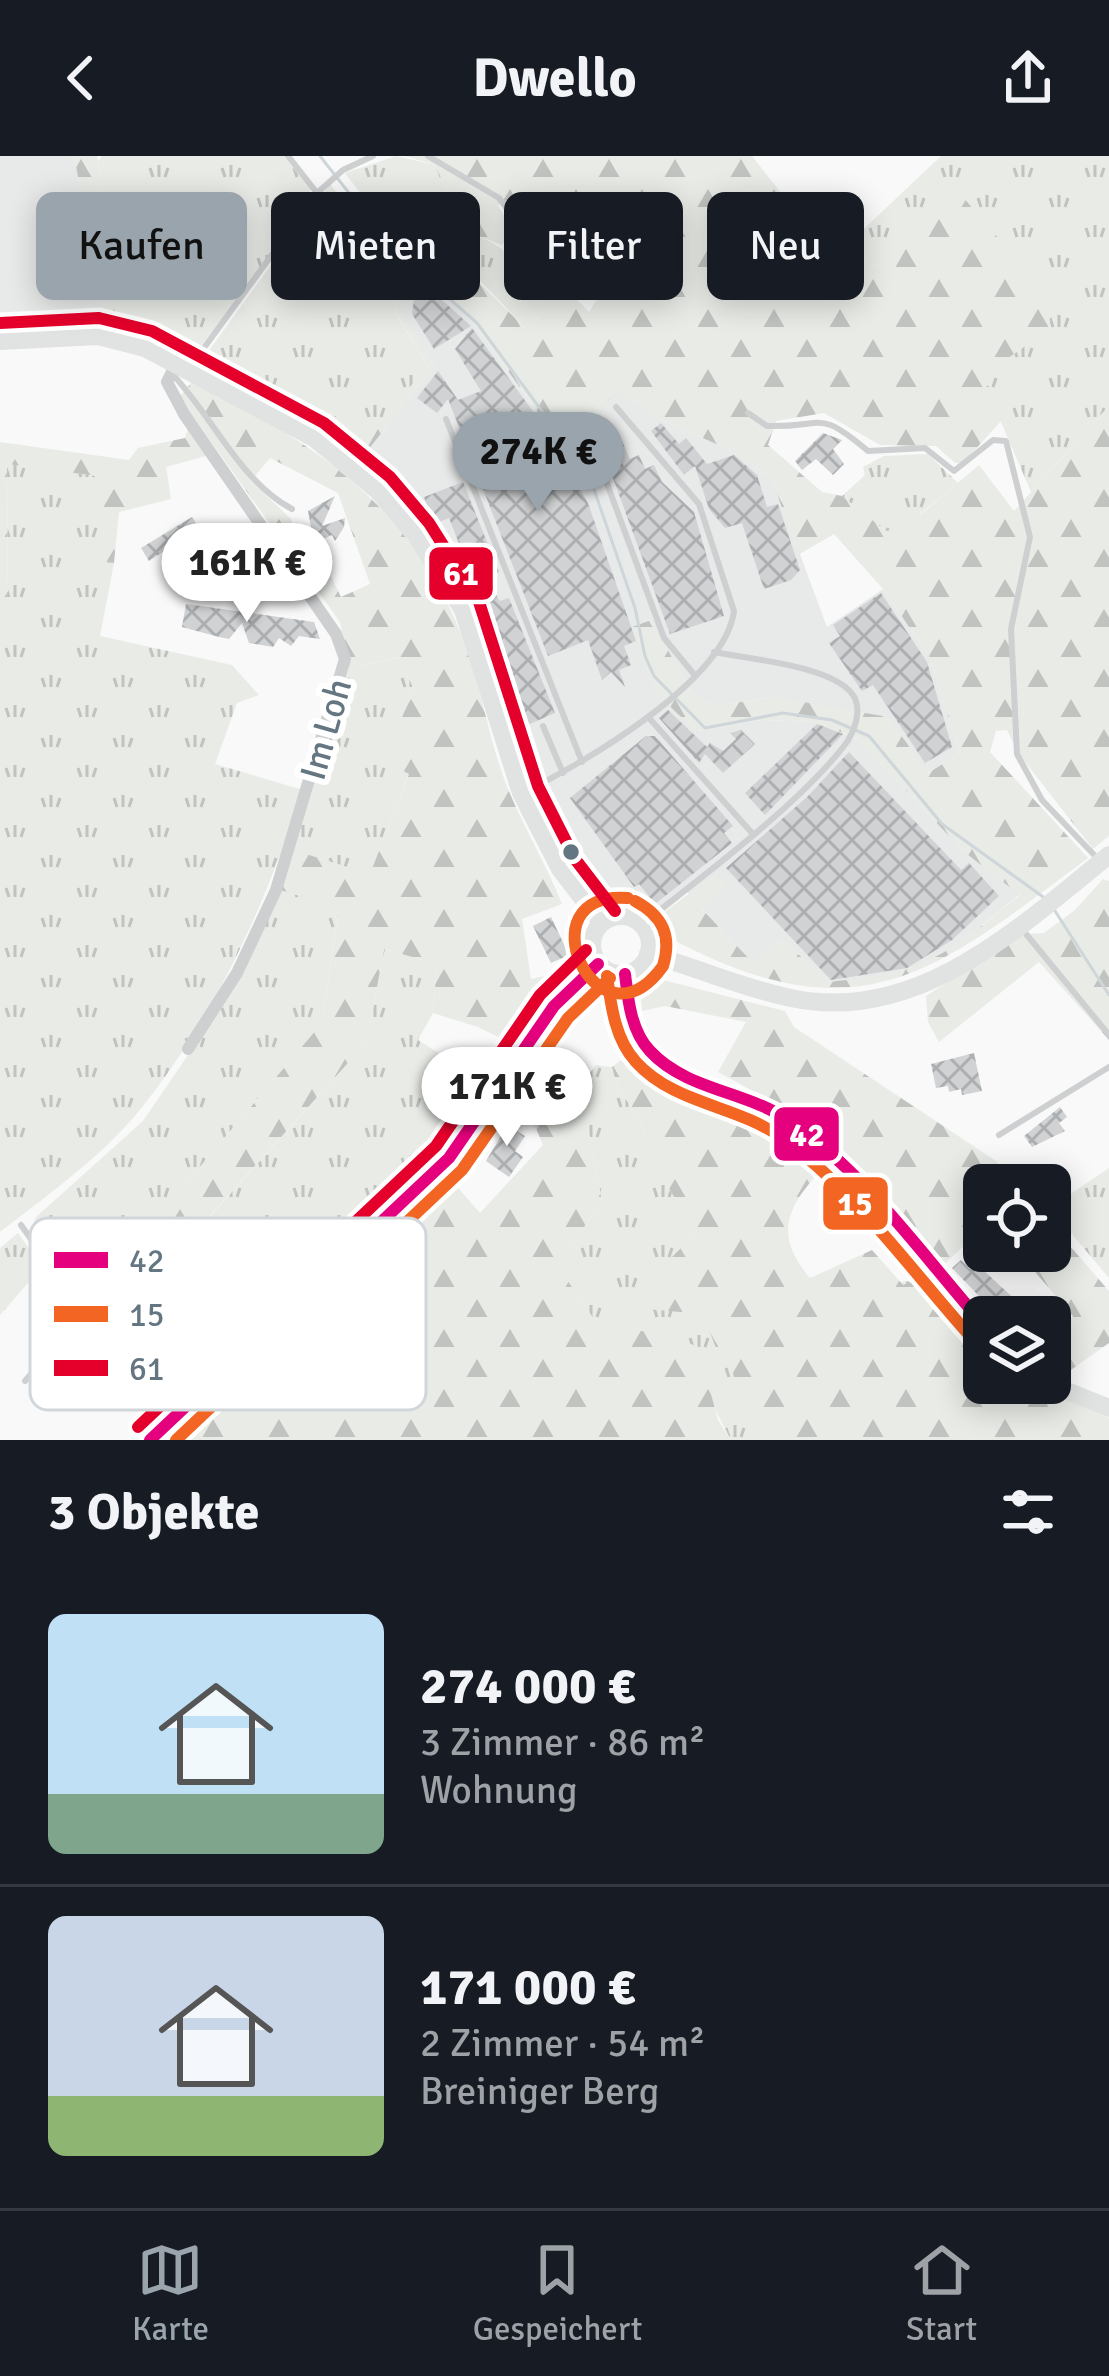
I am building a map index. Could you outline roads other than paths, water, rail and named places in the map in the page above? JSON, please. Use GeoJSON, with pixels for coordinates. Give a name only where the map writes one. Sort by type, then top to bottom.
{"type":"FeatureCollection","features":[{"type":"Feature","properties":{"kind":"main road"},"geometry":{"type":"LineString","coordinates":[[0,341],[70,334],[112,338],[332,450],[415,534],[470,624],[521,793],[560,868],[601,922]]}},
{"type":"Feature","properties":{"kind":"main road"},"geometry":{"type":"LineString","coordinates":[[648,954],[788,998],[847,1003],[916,988],[1019,926],[1105,858]]}},
{"type":"Feature","properties":{"kind":"main road"},"geometry":{"type":"LineString","coordinates":[[598,964],[591,942],[601,922],[626,916],[642,924],[650,938],[648,954],[625,974]]}},
{"type":"Feature","properties":{"kind":"main road"},"geometry":{"type":"LineString","coordinates":[[598,964],[625,974]]}},
{"type":"Feature","properties":{"kind":"main road"},"geometry":{"type":"LineString","coordinates":[[385,1218],[449,1158],[502,1091],[562,994],[598,964]]}},
{"type":"Feature","properties":{"kind":"main road"},"geometry":{"type":"LineString","coordinates":[[625,974],[632,1019],[651,1052],[679,1072],[761,1103],[802,1130],[836,1160],[963,1301]]}},
{"type":"Feature","properties":{"kind":"main road"},"geometry":{"type":"LineString","coordinates":[[1071,1393],[1109,1408]]}},
{"type":"Feature","properties":{"kind":"main road"},"geometry":{"type":"LineString","coordinates":[[150,1440],[182,1410]]}},
{"type":"Feature","properties":{"kind":"street","name":"Im Loh"},"geometry":{"type":"LineString","coordinates":[[178,369],[167,382],[184,414],[336,634],[345,659],[276,890],[237,973],[188,1049]]}},
{"type":"Feature","properties":{"kind":"lane"},"geometry":{"type":"LineString","coordinates":[[288,156],[316,192]]}},
{"type":"Feature","properties":{"kind":"lane"},"geometry":{"type":"LineString","coordinates":[[318,192],[343,170],[373,156]]}},
{"type":"Feature","properties":{"kind":"lane"},"geometry":{"type":"LineString","coordinates":[[428,156],[504,205]]}},
{"type":"Feature","properties":{"kind":"lane"},"geometry":{"type":"LineString","coordinates":[[271,251],[178,369],[249,475],[269,497],[292,509]]}},
{"type":"Feature","properties":{"kind":"lane"},"geometry":{"type":"LineString","coordinates":[[521,793],[582,762],[649,718],[714,652],[732,625],[734,611],[700,504],[616,406]]}},
{"type":"Feature","properties":{"kind":"lane"},"geometry":{"type":"LineString","coordinates":[[748,413],[767,426],[813,419],[831,422],[868,451],[925,448],[953,471],[993,440],[1006,441],[1030,537],[1011,629],[1017,754],[1042,800],[1105,858]]}},
{"type":"Feature","properties":{"kind":"lane"},"geometry":{"type":"LineString","coordinates":[[446,418],[582,762]]}},
{"type":"Feature","properties":{"kind":"lane"},"geometry":{"type":"LineString","coordinates":[[595,451],[664,638],[693,674]]}},
{"type":"Feature","properties":{"kind":"lane"},"geometry":{"type":"LineString","coordinates":[[642,924],[752,833],[848,740],[858,716],[856,698],[835,678],[714,652]]}},
{"type":"Feature","properties":{"kind":"lane"},"geometry":{"type":"LineString","coordinates":[[649,718],[752,833]]}},
{"type":"Feature","properties":{"kind":"lane"},"geometry":{"type":"LineString","coordinates":[[543,726],[563,773]]}},
{"type":"Feature","properties":{"kind":"lane"},"geometry":{"type":"LineString","coordinates":[[1019,926],[1109,1034]]}},
{"type":"Feature","properties":{"kind":"lane"},"geometry":{"type":"LineString","coordinates":[[999,1135],[1109,1067]]}},
{"type":"Feature","properties":{"kind":"lane"},"geometry":{"type":"LineString","coordinates":[[21,1225],[30,1238]]}},
{"type":"Feature","properties":{"kind":"lane"},"geometry":{"type":"LineString","coordinates":[[25,1381],[30,1375]]}},
{"type":"Feature","properties":{"kind":"waterway"},"geometry":{"type":"LineString","coordinates":[[320,156],[393,249],[477,323],[589,475],[654,676],[705,728],[783,713],[832,720],[869,736],[942,824],[1046,899]]}},
{"type":"Feature","properties":{"kind":"waterway"},"geometry":{"type":"LineString","coordinates":[[1055,911],[1109,995]]}}]}
